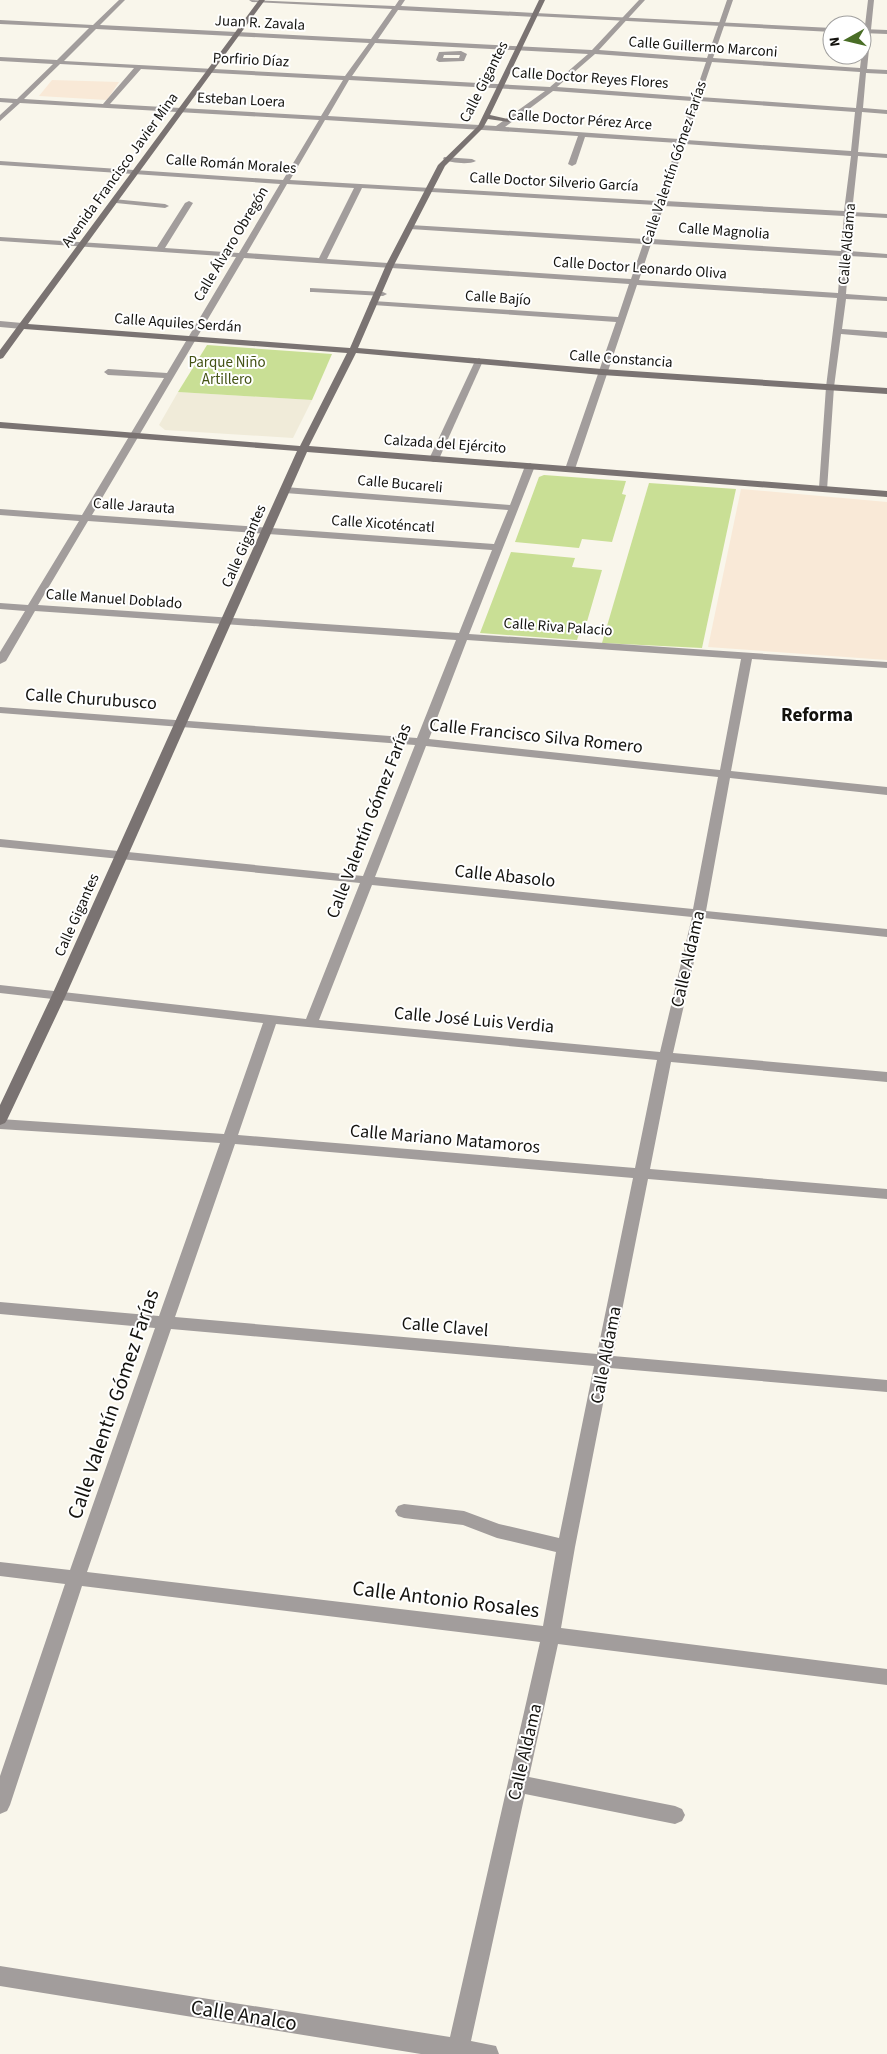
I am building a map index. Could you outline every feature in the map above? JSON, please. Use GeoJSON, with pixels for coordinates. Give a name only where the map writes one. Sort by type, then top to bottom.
{"type":"FeatureCollection","features":[{"type":"Feature","properties":{"kind":"main road","name":"Avenida Francisco Javier Mina"},"geometry":{"type":"LineString","coordinates":[[0,356],[116,201],[262,0]]}},
{"type":"Feature","properties":{"kind":"main road","name":"Calle Gigantes"},"geometry":{"type":"LineString","coordinates":[[0,1122],[59,995],[303,448],[353,350],[373,303],[380,294],[390,265],[447,159],[474,136],[481,127],[542,0]]}},
{"type":"Feature","properties":{"kind":"main road"},"geometry":{"type":"LineString","coordinates":[[486,117],[510,120]]}},
{"type":"Feature","properties":{"kind":"main road","name":"Calle Aquiles Serdán"},"geometry":{"type":"LineString","coordinates":[[22,326],[353,350]]}},
{"type":"Feature","properties":{"kind":"main road","name":"Calle Constancia"},"geometry":{"type":"LineString","coordinates":[[353,350],[602,372],[887,391]]}},
{"type":"Feature","properties":{"kind":"main road","name":"Calzada del Ejército"},"geometry":{"type":"LineString","coordinates":[[0,425],[887,494]]}},
{"type":"Feature","properties":{"kind":"street"},"geometry":{"type":"LineString","coordinates":[[0,119],[122,0]]}},
{"type":"Feature","properties":{"kind":"street"},"geometry":{"type":"LineString","coordinates":[[252,0],[822,29]]}},
{"type":"Feature","properties":{"kind":"street","name":"Calle Álvaro Obregón"},"geometry":{"type":"LineString","coordinates":[[0,661],[242,254],[287,182],[347,78],[402,0]]}},
{"type":"Feature","properties":{"kind":"street"},"geometry":{"type":"LineString","coordinates":[[498,128],[550,89],[594,52],[642,0]]}},
{"type":"Feature","properties":{"kind":"street","name":"Calle Valentín Gómez Farías"},"geometry":{"type":"LineString","coordinates":[[570,469],[730,0]]}},
{"type":"Feature","properties":{"kind":"street","name":"Calle Aldama"},"geometry":{"type":"LineString","coordinates":[[868,15],[871,0]]}},
{"type":"Feature","properties":{"kind":"street","name":"Juan R. Zavala"},"geometry":{"type":"LineString","coordinates":[[0,22],[518,49]]}},
{"type":"Feature","properties":{"kind":"street"},"geometry":{"type":"LineString","coordinates":[[872,31],[887,32]]}},
{"type":"Feature","properties":{"kind":"street"},"geometry":{"type":"LineString","coordinates":[[449,52],[453,46]]}},
{"type":"Feature","properties":{"kind":"street","name":"Calle Guillermo Marconi"},"geometry":{"type":"LineString","coordinates":[[518,49],[594,52],[887,72]]}},
{"type":"Feature","properties":{"kind":"street","name":"Porfirio Díaz"},"geometry":{"type":"LineString","coordinates":[[0,59],[501,86]]}},
{"type":"Feature","properties":{"kind":"street","name":"Calle Aldama"},"geometry":{"type":"LineString","coordinates":[[824,488],[830,387],[842,296],[848,213],[856,154],[864,65]]}},
{"type":"Feature","properties":{"kind":"street"},"geometry":{"type":"LineString","coordinates":[[105,106],[140,66]]}},
{"type":"Feature","properties":{"kind":"street","name":"Calle Doctor Reyes Flores"},"geometry":{"type":"LineString","coordinates":[[501,86],[887,112]]}},
{"type":"Feature","properties":{"kind":"street","name":"Esteban Loera"},"geometry":{"type":"LineString","coordinates":[[0,100],[481,127]]}},
{"type":"Feature","properties":{"kind":"street","name":"Calle Doctor Pérez Arce"},"geometry":{"type":"LineString","coordinates":[[481,127],[887,156]]}},
{"type":"Feature","properties":{"kind":"street"},"geometry":{"type":"LineString","coordinates":[[572,164],[582,134]]}},
{"type":"Feature","properties":{"kind":"street"},"geometry":{"type":"LineString","coordinates":[[447,159],[472,161]]}},
{"type":"Feature","properties":{"kind":"street","name":"Calle Román Morales"},"geometry":{"type":"LineString","coordinates":[[0,163],[430,190]]}},
{"type":"Feature","properties":{"kind":"street"},"geometry":{"type":"LineString","coordinates":[[322,260],[359,186]]}},
{"type":"Feature","properties":{"kind":"street","name":"Calle Doctor Silverio García"},"geometry":{"type":"LineString","coordinates":[[430,190],[887,216]]}},
{"type":"Feature","properties":{"kind":"street"},"geometry":{"type":"LineString","coordinates":[[116,201],[165,206]]}},
{"type":"Feature","properties":{"kind":"street"},"geometry":{"type":"LineString","coordinates":[[160,249],[189,203]]}},
{"type":"Feature","properties":{"kind":"street","name":"Calle Magnolia"},"geometry":{"type":"LineString","coordinates":[[410,227],[887,256]]}},
{"type":"Feature","properties":{"kind":"street","name":"Calle Doctor Leonardo Oliva"},"geometry":{"type":"LineString","coordinates":[[0,238],[887,298]]}},
{"type":"Feature","properties":{"kind":"street"},"geometry":{"type":"LineString","coordinates":[[313,290],[380,294]]}},
{"type":"Feature","properties":{"kind":"street","name":"Calle Bajío"},"geometry":{"type":"LineString","coordinates":[[373,303],[620,320]]}},
{"type":"Feature","properties":{"kind":"street","name":"Calle Aquiles Serdán"},"geometry":{"type":"LineString","coordinates":[[0,324],[22,326]]}},
{"type":"Feature","properties":{"kind":"street"},"geometry":{"type":"LineString","coordinates":[[838,331],[887,334]]}},
{"type":"Feature","properties":{"kind":"street"},"geometry":{"type":"LineString","coordinates":[[434,458],[479,361]]}},
{"type":"Feature","properties":{"kind":"street"},"geometry":{"type":"LineString","coordinates":[[108,372],[169,376]]}},
{"type":"Feature","properties":{"kind":"street","name":"Calle Valentín Gómez Farías"},"geometry":{"type":"LineString","coordinates":[[311,1024],[530,466]]}},
{"type":"Feature","properties":{"kind":"street","name":"Calle Bucareli"},"geometry":{"type":"LineString","coordinates":[[285,490],[514,508]]}},
{"type":"Feature","properties":{"kind":"street","name":"Calle Jarauta"},"geometry":{"type":"LineString","coordinates":[[0,512],[266,531]]}},
{"type":"Feature","properties":{"kind":"street","name":"Calle Xicoténcatl"},"geometry":{"type":"LineString","coordinates":[[266,531],[498,547]]}},
{"type":"Feature","properties":{"kind":"street","name":"Calle Manuel Doblado"},"geometry":{"type":"LineString","coordinates":[[0,606],[227,621]]}},
{"type":"Feature","properties":{"kind":"street","name":"Calle Riva Palacio"},"geometry":{"type":"LineString","coordinates":[[227,621],[887,665]]}},
{"type":"Feature","properties":{"kind":"street","name":"Calle Aldama"},"geometry":{"type":"LineString","coordinates":[[458,2052],[551,1634],[566,1547],[605,1362],[665,1058],[699,914],[747,655]]}},
{"type":"Feature","properties":{"kind":"street","name":"Calle Churubusco"},"geometry":{"type":"LineString","coordinates":[[0,710],[180,723]]}},
{"type":"Feature","properties":{"kind":"street","name":"Calle Francisco Silva Romero"},"geometry":{"type":"LineString","coordinates":[[180,723],[422,742],[887,791]]}},
{"type":"Feature","properties":{"kind":"street","name":"Calle Abasolo"},"geometry":{"type":"LineString","coordinates":[[0,842],[887,933]]}},
{"type":"Feature","properties":{"kind":"street","name":"Calle José Luis Verdia"},"geometry":{"type":"LineString","coordinates":[[0,989],[311,1024],[887,1077]]}},
{"type":"Feature","properties":{"kind":"street","name":"Calle Valentín Gómez Farías"},"geometry":{"type":"LineString","coordinates":[[0,1805],[76,1578],[271,1019]]}},
{"type":"Feature","properties":{"kind":"street","name":"Calle Mariano Matamoros"},"geometry":{"type":"LineString","coordinates":[[0,1122],[230,1139],[641,1175],[887,1194]]}},
{"type":"Feature","properties":{"kind":"street","name":"Calle Clavel"},"geometry":{"type":"LineString","coordinates":[[0,1308],[887,1386]]}},
{"type":"Feature","properties":{"kind":"street"},"geometry":{"type":"LineString","coordinates":[[404,1511],[464,1518],[497,1531],[566,1547]]}},
{"type":"Feature","properties":{"kind":"street","name":"Calle Antonio Rosales"},"geometry":{"type":"LineString","coordinates":[[0,1569],[551,1634],[887,1677]]}},
{"type":"Feature","properties":{"kind":"street"},"geometry":{"type":"LineString","coordinates":[[517,1784],[674,1815]]}},
{"type":"Feature","properties":{"kind":"street","name":"Calle Analco"},"geometry":{"type":"LineString","coordinates":[[0,1976],[458,2052],[488,2054]]}},
{"type":"Feature","properties":{"kind":"shaded area"},"geometry":{"type":"Polygon","coordinates":[[[52,80],[119,82],[107,100],[39,96],[52,80]]]}},
{"type":"Feature","properties":{"kind":"shaded area"},"geometry":{"type":"Polygon","coordinates":[[[178,392],[312,400],[293,438],[165,430],[159,425],[178,392]]]}},
{"type":"Feature","properties":{"kind":"shaded area"},"geometry":{"type":"Polygon","coordinates":[[[741,489],[887,502],[887,660],[708,647],[741,489]]]}},
{"type":"Feature","properties":{"kind":"green space","name":"Parque Niño Artillero"},"geometry":{"type":"Polygon","coordinates":[[[207,345],[332,354],[312,400],[178,392],[207,345]]]}},
{"type":"Feature","properties":{"kind":"green space"},"geometry":{"type":"Polygon","coordinates":[[[544,475],[626,481],[622,494],[626,495],[612,542],[582,539],[579,548],[515,542],[539,477],[544,475]]]}},
{"type":"Feature","properties":{"kind":"green space"},"geometry":{"type":"Polygon","coordinates":[[[649,483],[736,489],[702,648],[602,643],[649,483]]]}},
{"type":"Feature","properties":{"kind":"green space"},"geometry":{"type":"Polygon","coordinates":[[[511,552],[575,558],[572,567],[602,570],[586,625],[582,624],[577,640],[480,633],[511,552]]]}},
{"type":"Feature","properties":{"kind":"district","name":"Reforma"},"geometry":{"type":"Point","coordinates":[817,715]}}]}
